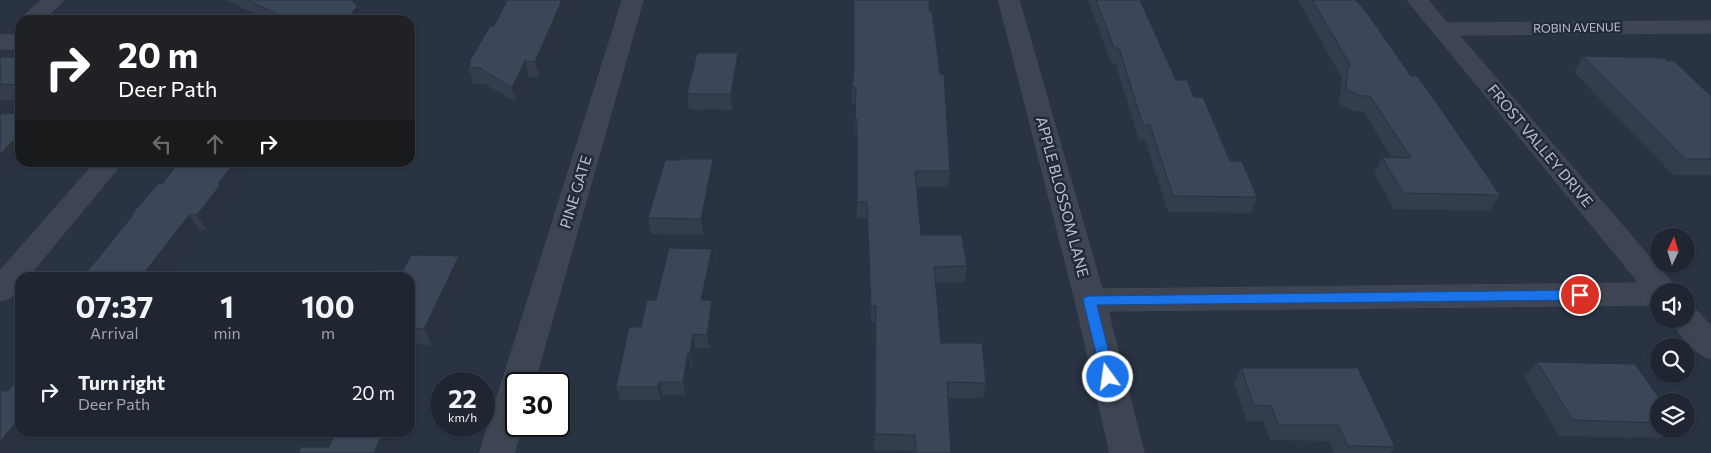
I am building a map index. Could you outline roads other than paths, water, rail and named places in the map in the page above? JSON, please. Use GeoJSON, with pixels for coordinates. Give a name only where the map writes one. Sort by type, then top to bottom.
{"type":"FeatureCollection","features":[{"type":"Feature","properties":{"kind":"street"},"geometry":{"type":"LineString","coordinates":[[37,15],[54,0]]}},
{"type":"Feature","properties":{"kind":"street","name":"PINE GATE"},"geometry":{"type":"LineString","coordinates":[[522,372],[633,0]]}},
{"type":"Feature","properties":{"kind":"street","name":"APPLE BLOSSOM LANE"},"geometry":{"type":"LineString","coordinates":[[1009,0],[1090,300],[1127,453]]}},
{"type":"Feature","properties":{"kind":"street","name":"FROST VALLEY DRIVE"},"geometry":{"type":"LineString","coordinates":[[1417,0],[1655,283]]}},
{"type":"Feature","properties":{"kind":"street","name":"ROBIN AVENUE"},"geometry":{"type":"LineString","coordinates":[[1442,30],[1711,27]]}},
{"type":"Feature","properties":{"kind":"street"},"geometry":{"type":"LineString","coordinates":[[16,272],[107,167]]}},
{"type":"Feature","properties":{"kind":"street"},"geometry":{"type":"LineString","coordinates":[[0,290],[15,273]]}},
{"type":"Feature","properties":{"kind":"street"},"geometry":{"type":"LineString","coordinates":[[1090,300],[1650,294]]}},
{"type":"Feature","properties":{"kind":"street"},"geometry":{"type":"LineString","coordinates":[[1694,328],[1711,347]]}},
{"type":"Feature","properties":{"kind":"street"},"geometry":{"type":"LineString","coordinates":[[497,453],[505,426]]}}]}
